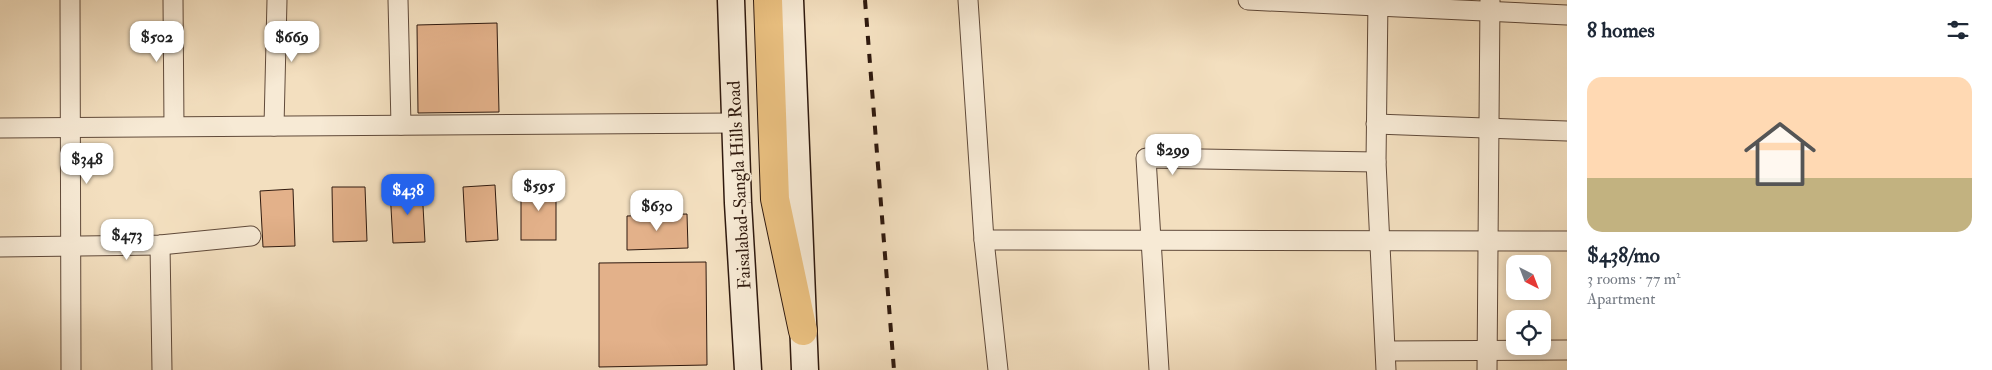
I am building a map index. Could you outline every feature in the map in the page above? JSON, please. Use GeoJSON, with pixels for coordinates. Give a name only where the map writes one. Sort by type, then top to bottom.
{"type":"FeatureCollection","features":[{"type":"Feature","properties":{"kind":"main road","name":"Faisalabad-Sangla Hills Road"},"geometry":{"type":"LineString","coordinates":[[731,0],[735,123],[748,370]]}},
{"type":"Feature","properties":{"kind":"main road"},"geometry":{"type":"LineString","coordinates":[[768,0],[775,199],[803,332]]}},
{"type":"Feature","properties":{"kind":"main road"},"geometry":{"type":"LineString","coordinates":[[790,0],[805,370]]}},
{"type":"Feature","properties":{"kind":"street"},"geometry":{"type":"LineString","coordinates":[[70,0],[71,370]]}},
{"type":"Feature","properties":{"kind":"street"},"geometry":{"type":"LineString","coordinates":[[173,0],[174,126]]}},
{"type":"Feature","properties":{"kind":"street"},"geometry":{"type":"LineString","coordinates":[[274,126],[277,0]]}},
{"type":"Feature","properties":{"kind":"street"},"geometry":{"type":"LineString","coordinates":[[398,0],[401,125]]}},
{"type":"Feature","properties":{"kind":"street"},"geometry":{"type":"LineString","coordinates":[[968,0],[984,240],[998,370]]}},
{"type":"Feature","properties":{"kind":"street"},"geometry":{"type":"LineString","coordinates":[[1248,0],[1490,6],[1567,15]]}},
{"type":"Feature","properties":{"kind":"street"},"geometry":{"type":"LineString","coordinates":[[1378,3],[1376,162],[1386,370]]}},
{"type":"Feature","properties":{"kind":"street"},"geometry":{"type":"LineString","coordinates":[[1487,370],[1490,6]]}},
{"type":"Feature","properties":{"kind":"street"},"geometry":{"type":"LineString","coordinates":[[0,128],[735,123]]}},
{"type":"Feature","properties":{"kind":"street"},"geometry":{"type":"LineString","coordinates":[[1376,124],[1567,131]]}},
{"type":"Feature","properties":{"kind":"street"},"geometry":{"type":"LineString","coordinates":[[1159,370],[1146,158],[1376,162]]}},
{"type":"Feature","properties":{"kind":"street"},"geometry":{"type":"LineString","coordinates":[[0,248],[160,244],[251,236]]}},
{"type":"Feature","properties":{"kind":"street"},"geometry":{"type":"LineString","coordinates":[[984,240],[1567,241]]}},
{"type":"Feature","properties":{"kind":"street"},"geometry":{"type":"LineString","coordinates":[[160,244],[162,370]]}},
{"type":"Feature","properties":{"kind":"street"},"geometry":{"type":"LineString","coordinates":[[1386,351],[1567,350]]}},
{"type":"Feature","properties":{"kind":"building"},"geometry":{"type":"Polygon","coordinates":[[[497,23],[499,112],[418,113],[417,25],[497,23]]]}},
{"type":"Feature","properties":{"kind":"building"},"geometry":{"type":"Polygon","coordinates":[[[521,183],[556,183],[556,240],[521,240],[521,183]]]}},
{"type":"Feature","properties":{"kind":"building"},"geometry":{"type":"Polygon","coordinates":[[[495,185],[498,240],[466,242],[463,187],[495,185]]]}},
{"type":"Feature","properties":{"kind":"building"},"geometry":{"type":"Polygon","coordinates":[[[332,187],[365,187],[367,241],[333,242],[332,187]]]}},
{"type":"Feature","properties":{"kind":"building"},"geometry":{"type":"Polygon","coordinates":[[[422,188],[425,242],[393,243],[390,190],[422,188]]]}},
{"type":"Feature","properties":{"kind":"building"},"geometry":{"type":"Polygon","coordinates":[[[293,189],[295,246],[263,247],[260,191],[293,189]]]}},
{"type":"Feature","properties":{"kind":"building"},"geometry":{"type":"Polygon","coordinates":[[[687,214],[688,248],[627,250],[627,216],[687,214]]]}},
{"type":"Feature","properties":{"kind":"building"},"geometry":{"type":"Polygon","coordinates":[[[706,262],[707,365],[599,367],[599,263],[706,262]]]}},
{"type":"Feature","properties":{"kind":"railway"},"geometry":{"type":"LineString","coordinates":[[865,0],[894,370]]}}]}
